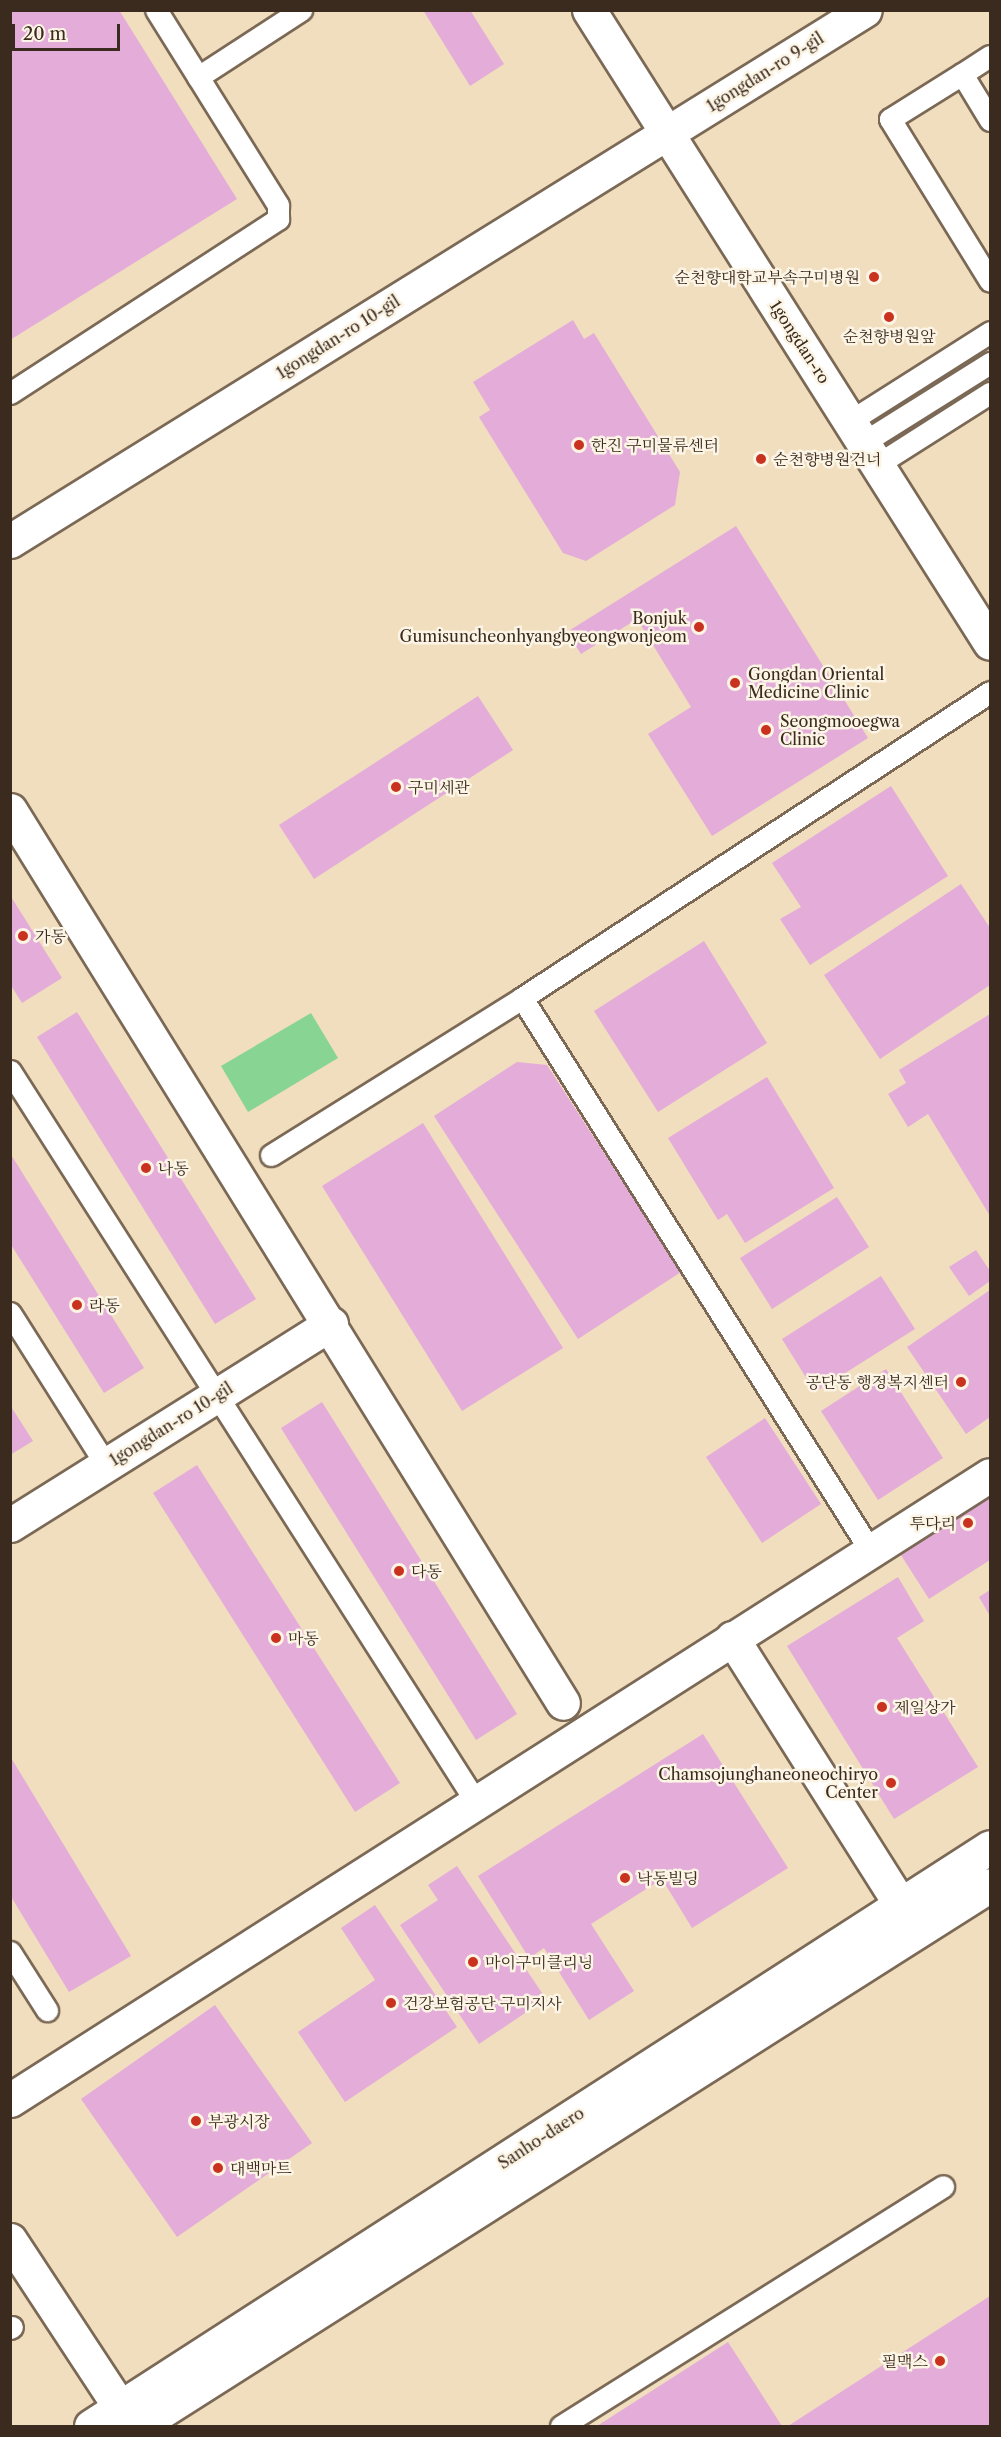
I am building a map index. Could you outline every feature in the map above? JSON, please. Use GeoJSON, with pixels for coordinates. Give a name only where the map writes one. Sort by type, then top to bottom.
{"type":"FeatureCollection","features":[{"type":"Feature","properties":{"kind":"street","name":"1gongdan-ro"},"geometry":{"type":"LineString","coordinates":[[589,10],[990,643]]}},
{"type":"Feature","properties":{"kind":"street","name":"1gongdan-ro 9-gil"},"geometry":{"type":"LineString","coordinates":[[666,133],[864,10]]}},
{"type":"Feature","properties":{"kind":"street","name":"1gongdan-ro 10-gil"},"geometry":{"type":"LineString","coordinates":[[10,541],[666,133]]}},
{"type":"Feature","properties":{"kind":"street"},"geometry":{"type":"LineString","coordinates":[[10,810],[331,1324],[563,1703]]}},
{"type":"Feature","properties":{"kind":"street","name":"1gongdan-ro 10-gil"},"geometry":{"type":"LineString","coordinates":[[10,1525],[331,1324]]}},
{"type":"Feature","properties":{"kind":"street"},"geometry":{"type":"LineString","coordinates":[[10,2100],[990,1475]]}},
{"type":"Feature","properties":{"kind":"street"},"geometry":{"type":"LineString","coordinates":[[732,1638],[910,1920]]}},
{"type":"Feature","properties":{"kind":"street","name":"Sanho-daero"},"geometry":{"type":"LineString","coordinates":[[910,1920],[990,1847]]}},
{"type":"Feature","properties":{"kind":"street","name":"Sanho-daero"},"geometry":{"type":"LineString","coordinates":[[91,2427],[130,2420],[910,1920],[990,1885]]}},
{"type":"Feature","properties":{"kind":"street"},"geometry":{"type":"LineString","coordinates":[[10,2240],[130,2420]]}},
{"type":"Feature","properties":{"kind":"lane"},"geometry":{"type":"LineString","coordinates":[[10,393],[278,219],[278,205],[156,10]]}},
{"type":"Feature","properties":{"kind":"lane"},"geometry":{"type":"LineString","coordinates":[[198,76],[301,10]]}},
{"type":"Feature","properties":{"kind":"lane"},"geometry":{"type":"LineString","coordinates":[[990,56],[890,119],[990,280]]}},
{"type":"Feature","properties":{"kind":"lane"},"geometry":{"type":"LineString","coordinates":[[962,74],[990,120]]}},
{"type":"Feature","properties":{"kind":"lane"},"geometry":{"type":"LineString","coordinates":[[864,443],[990,332]]}},
{"type":"Feature","properties":{"kind":"lane"},"geometry":{"type":"LineString","coordinates":[[864,443],[990,363]]}},
{"type":"Feature","properties":{"kind":"lane"},"geometry":{"type":"LineString","coordinates":[[864,443],[990,393]]}},
{"type":"Feature","properties":{"kind":"lane"},"geometry":{"type":"LineString","coordinates":[[271,1155],[522,998],[990,692]]}},
{"type":"Feature","properties":{"kind":"lane"},"geometry":{"type":"LineString","coordinates":[[522,998],[870,1550]]}},
{"type":"Feature","properties":{"kind":"lane"},"geometry":{"type":"LineString","coordinates":[[10,1071],[476,1802]]}},
{"type":"Feature","properties":{"kind":"lane"},"geometry":{"type":"LineString","coordinates":[[10,1313],[106,1465]]}},
{"type":"Feature","properties":{"kind":"lane"},"geometry":{"type":"LineString","coordinates":[[10,1952],[47,2010]]}},
{"type":"Feature","properties":{"kind":"lane"},"geometry":{"type":"LineString","coordinates":[[561,2427],[943,2186]]}},
{"type":"Feature","properties":{"kind":"green space"},"geometry":{"type":"Polygon","coordinates":[[[311,1013],[338,1058],[248,1112],[221,1066],[311,1013]]]}},
{"type":"Feature","properties":{"kind":"building"},"geometry":{"type":"Polygon","coordinates":[[[10,10],[119,10],[237,199],[10,340],[10,10]]]}},
{"type":"Feature","properties":{"kind":"building"},"geometry":{"type":"Polygon","coordinates":[[[423,10],[470,10],[504,64],[470,86],[423,10]]]}},
{"type":"Feature","properties":{"kind":"building","name":"한진 구미물류센터"},"geometry":{"type":"Polygon","coordinates":[[[573,320],[584,339],[594,333],[680,472],[675,505],[586,561],[563,553],[479,417],[490,410],[473,382],[573,320]]]}},
{"type":"Feature","properties":{"kind":"building"},"geometry":{"type":"Polygon","coordinates":[[[736,526],[868,738],[712,836],[648,734],[691,707],[637,619],[581,654],[567,632],[736,526]]]}},
{"type":"Feature","properties":{"kind":"building","name":"구미세관"},"geometry":{"type":"Polygon","coordinates":[[[478,696],[513,750],[314,879],[279,825],[478,696]]]}},
{"type":"Feature","properties":{"kind":"building"},"geometry":{"type":"Polygon","coordinates":[[[891,786],[948,876],[810,965],[780,919],[801,907],[772,863],[891,786]]]}},
{"type":"Feature","properties":{"kind":"building"},"geometry":{"type":"Polygon","coordinates":[[[961,884],[990,928],[990,985],[880,1059],[824,975],[961,884]]]}},
{"type":"Feature","properties":{"kind":"building","name":"가동"},"geometry":{"type":"Polygon","coordinates":[[[10,895],[62,978],[22,1003],[10,984],[10,895]]]}},
{"type":"Feature","properties":{"kind":"building"},"geometry":{"type":"Polygon","coordinates":[[[704,941],[767,1043],[658,1112],[594,1011],[704,941]]]}},
{"type":"Feature","properties":{"kind":"building","name":"나동"},"geometry":{"type":"Polygon","coordinates":[[[77,1012],[256,1299],[215,1324],[37,1037],[77,1012]]]}},
{"type":"Feature","properties":{"kind":"building"},"geometry":{"type":"Polygon","coordinates":[[[990,1014],[990,1216],[928,1114],[908,1127],[888,1094],[906,1083],[899,1070],[990,1014]]]}},
{"type":"Feature","properties":{"kind":"building"},"geometry":{"type":"Polygon","coordinates":[[[517,1062],[547,1065],[681,1272],[578,1339],[434,1116],[517,1062]]]}},
{"type":"Feature","properties":{"kind":"building"},"geometry":{"type":"Polygon","coordinates":[[[767,1077],[834,1188],[745,1243],[727,1214],[718,1220],[668,1138],[767,1077]]]}},
{"type":"Feature","properties":{"kind":"building"},"geometry":{"type":"Polygon","coordinates":[[[423,1123],[563,1348],[462,1411],[322,1186],[423,1123]]]}},
{"type":"Feature","properties":{"kind":"building","name":"라동"},"geometry":{"type":"Polygon","coordinates":[[[10,1153],[144,1368],[104,1393],[10,1243],[10,1153]]]}},
{"type":"Feature","properties":{"kind":"building"},"geometry":{"type":"Polygon","coordinates":[[[837,1197],[869,1247],[772,1309],[740,1258],[837,1197]]]}},
{"type":"Feature","properties":{"kind":"building"},"geometry":{"type":"Polygon","coordinates":[[[976,1250],[990,1271],[990,1281],[969,1296],[949,1267],[976,1250]]]}},
{"type":"Feature","properties":{"kind":"building"},"geometry":{"type":"Polygon","coordinates":[[[881,1276],[915,1329],[815,1392],[782,1339],[881,1276]]]}},
{"type":"Feature","properties":{"kind":"building","name":"공단동 행정복지센터"},"geometry":{"type":"Polygon","coordinates":[[[990,1290],[990,1417],[966,1434],[907,1347],[990,1290]]]}},
{"type":"Feature","properties":{"kind":"building"},"geometry":{"type":"Polygon","coordinates":[[[886,1369],[943,1458],[878,1500],[821,1411],[886,1369]]]}},
{"type":"Feature","properties":{"kind":"building","name":"다동"},"geometry":{"type":"Polygon","coordinates":[[[322,1402],[517,1714],[476,1740],[281,1428],[322,1402]]]}},
{"type":"Feature","properties":{"kind":"building"},"geometry":{"type":"Polygon","coordinates":[[[10,1405],[33,1441],[10,1455],[10,1405]]]}},
{"type":"Feature","properties":{"kind":"building"},"geometry":{"type":"Polygon","coordinates":[[[765,1418],[821,1504],[762,1543],[706,1457],[765,1418]]]}},
{"type":"Feature","properties":{"kind":"building","name":"마동"},"geometry":{"type":"Polygon","coordinates":[[[197,1465],[400,1783],[355,1812],[153,1493],[197,1465]]]}},
{"type":"Feature","properties":{"kind":"building","name":"투다리"},"geometry":{"type":"Polygon","coordinates":[[[990,1493],[990,1560],[929,1599],[899,1552],[990,1493]]]}},
{"type":"Feature","properties":{"kind":"building","name":"제일상가"},"geometry":{"type":"Polygon","coordinates":[[[898,1577],[924,1621],[897,1638],[978,1767],[894,1819],[787,1646],[898,1577]]]}},
{"type":"Feature","properties":{"kind":"building"},"geometry":{"type":"Polygon","coordinates":[[[990,1590],[990,1616],[979,1597],[990,1590]]]}},
{"type":"Feature","properties":{"kind":"building","name":"낙동빌딩"},"geometry":{"type":"Polygon","coordinates":[[[703,1734],[788,1868],[692,1928],[662,1879],[591,1924],[634,1991],[589,2020],[544,1948],[529,1958],[478,1876],[703,1734]]]}},
{"type":"Feature","properties":{"kind":"building"},"geometry":{"type":"Polygon","coordinates":[[[10,1756],[131,1956],[69,1992],[10,1895],[10,1756]]]}},
{"type":"Feature","properties":{"kind":"building","name":"마이구미클리닝"},"geometry":{"type":"Polygon","coordinates":[[[457,1866],[546,1999],[479,2044],[400,1925],[438,1900],[428,1885],[457,1866]]]}},
{"type":"Feature","properties":{"kind":"building","name":"건강보험공단 구미지사"},"geometry":{"type":"Polygon","coordinates":[[[375,1905],[457,2027],[345,2102],[298,2032],[375,1980],[341,1928],[375,1905]]]}},
{"type":"Feature","properties":{"kind":"building","name":"부광시장"},"geometry":{"type":"Polygon","coordinates":[[[215,2005],[312,2143],[177,2237],[81,2099],[215,2005]]]}},
{"type":"Feature","properties":{"kind":"building","name":"필맥스"},"geometry":{"type":"Polygon","coordinates":[[[990,2296],[990,2426],[788,2426],[990,2296]]]}},
{"type":"Feature","properties":{"kind":"building"},"geometry":{"type":"Polygon","coordinates":[[[728,2342],[782,2426],[597,2426],[728,2342]]]}},
{"type":"Feature","properties":{"kind":"place","name":"순천향대학교부속구미병원"},"geometry":{"type":"Point","coordinates":[874,277]}},
{"type":"Feature","properties":{"kind":"place","name":"순천향병원앞"},"geometry":{"type":"Point","coordinates":[889,317]}},
{"type":"Feature","properties":{"kind":"place","name":"한진 구미물류센터"},"geometry":{"type":"Point","coordinates":[579,445]}},
{"type":"Feature","properties":{"kind":"place","name":"순천향병원건너"},"geometry":{"type":"Point","coordinates":[761,459]}},
{"type":"Feature","properties":{"kind":"place","name":"Bonjuk Gumisuncheonhyangbyeongwonjeom"},"geometry":{"type":"Point","coordinates":[699,627]}},
{"type":"Feature","properties":{"kind":"place","name":"Gongdan Oriental Medicine Clinic"},"geometry":{"type":"Point","coordinates":[735,683]}},
{"type":"Feature","properties":{"kind":"place","name":"Seongmooegwa Clinic"},"geometry":{"type":"Point","coordinates":[766,730]}},
{"type":"Feature","properties":{"kind":"place","name":"구미세관"},"geometry":{"type":"Point","coordinates":[396,787]}},
{"type":"Feature","properties":{"kind":"place","name":"가동"},"geometry":{"type":"Point","coordinates":[23,936]}},
{"type":"Feature","properties":{"kind":"place","name":"나동"},"geometry":{"type":"Point","coordinates":[146,1168]}},
{"type":"Feature","properties":{"kind":"place","name":"라동"},"geometry":{"type":"Point","coordinates":[77,1305]}},
{"type":"Feature","properties":{"kind":"place","name":"공단동 행정복지센터"},"geometry":{"type":"Point","coordinates":[961,1382]}},
{"type":"Feature","properties":{"kind":"place","name":"투다리"},"geometry":{"type":"Point","coordinates":[968,1523]}},
{"type":"Feature","properties":{"kind":"place","name":"다동"},"geometry":{"type":"Point","coordinates":[399,1571]}},
{"type":"Feature","properties":{"kind":"place","name":"마동"},"geometry":{"type":"Point","coordinates":[276,1638]}},
{"type":"Feature","properties":{"kind":"place","name":"제일상가"},"geometry":{"type":"Point","coordinates":[882,1707]}},
{"type":"Feature","properties":{"kind":"place","name":"Chamsojunghaneoneochiryo Center"},"geometry":{"type":"Point","coordinates":[891,1783]}},
{"type":"Feature","properties":{"kind":"place","name":"낙동빌딩"},"geometry":{"type":"Point","coordinates":[625,1878]}},
{"type":"Feature","properties":{"kind":"place","name":"마이구미클리닝"},"geometry":{"type":"Point","coordinates":[473,1962]}},
{"type":"Feature","properties":{"kind":"place","name":"건강보험공단 구미지사"},"geometry":{"type":"Point","coordinates":[391,2003]}},
{"type":"Feature","properties":{"kind":"place","name":"부광시장"},"geometry":{"type":"Point","coordinates":[196,2121]}},
{"type":"Feature","properties":{"kind":"place","name":"대백마트"},"geometry":{"type":"Point","coordinates":[218,2168]}},
{"type":"Feature","properties":{"kind":"place","name":"필맥스"},"geometry":{"type":"Point","coordinates":[940,2361]}}]}
